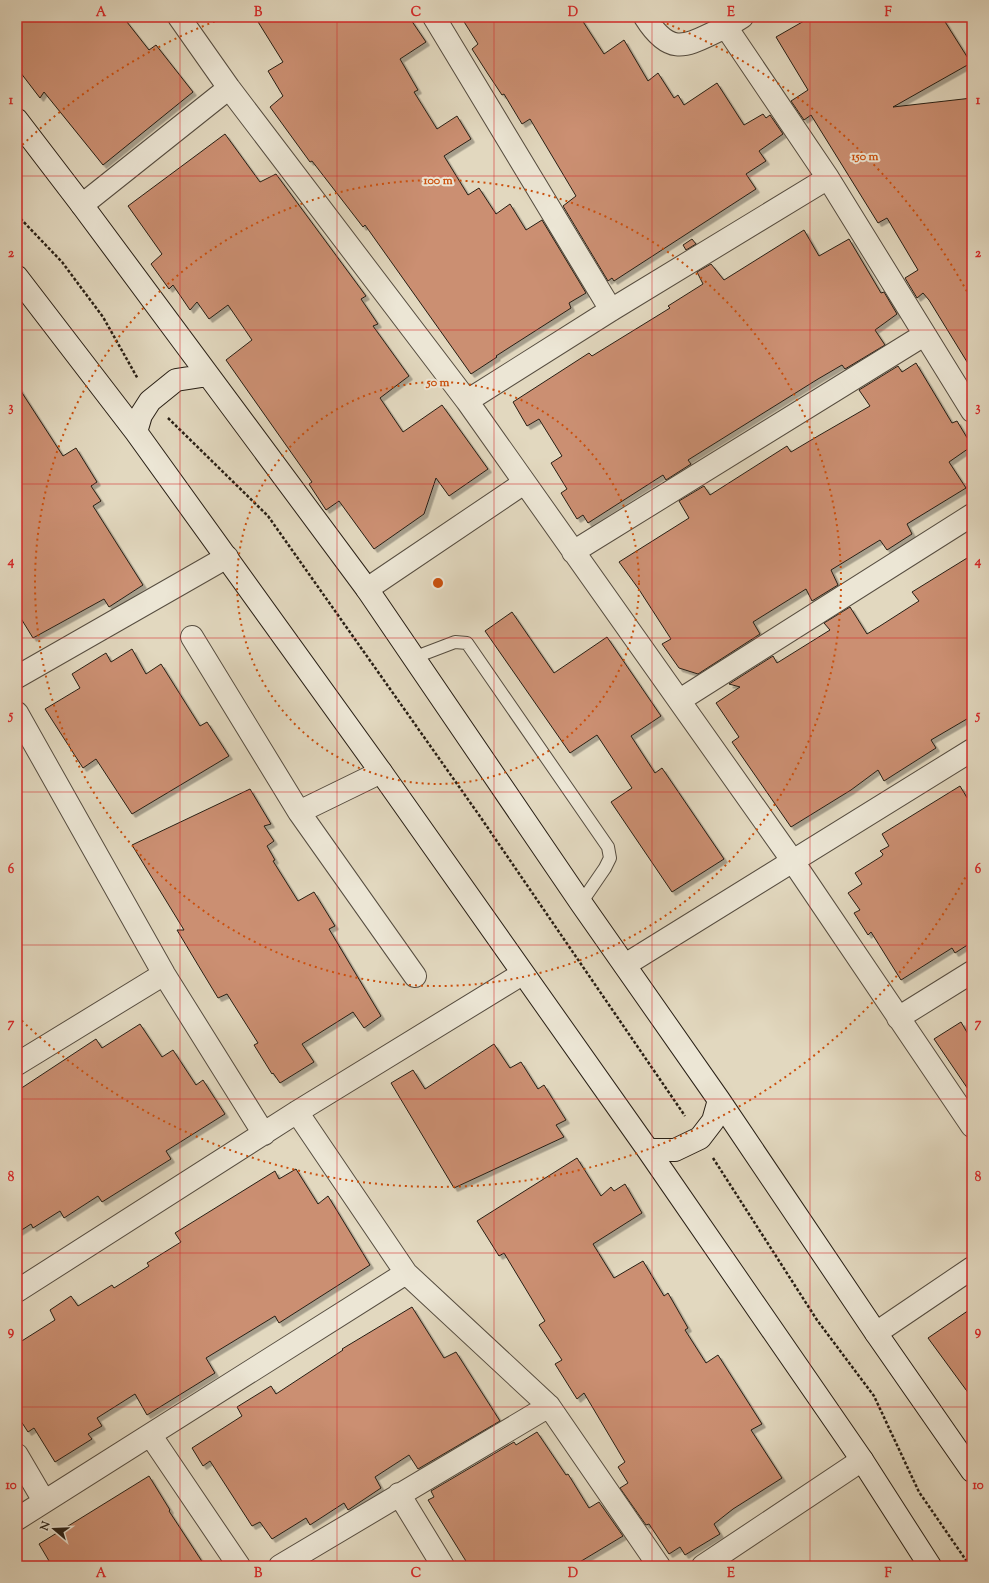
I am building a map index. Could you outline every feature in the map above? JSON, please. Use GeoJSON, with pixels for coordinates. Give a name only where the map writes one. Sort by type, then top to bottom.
{"type":"FeatureCollection","features":[{"type":"Feature","properties":{"kind":"street"},"geometry":{"type":"LineString","coordinates":[[179,17],[229,88],[467,401],[792,860],[972,1126]]}},
{"type":"Feature","properties":{"kind":"street"},"geometry":{"type":"LineString","coordinates":[[434,17],[611,310]]}},
{"type":"Feature","properties":{"kind":"street"},"geometry":{"type":"LineString","coordinates":[[645,17],[652,29],[662,38],[673,45],[685,46],[734,22],[924,335],[972,411]]}},
{"type":"Feature","properties":{"kind":"street"},"geometry":{"type":"LineString","coordinates":[[82,205],[229,88]]}},
{"type":"Feature","properties":{"kind":"street"},"geometry":{"type":"LineString","coordinates":[[17,120],[82,205],[367,589],[581,903],[719,1100],[876,1333],[972,1471]]}},
{"type":"Feature","properties":{"kind":"street"},"geometry":{"type":"LineString","coordinates":[[467,401],[611,310],[828,178]]}},
{"type":"Feature","properties":{"kind":"street"},"geometry":{"type":"LineString","coordinates":[[17,277],[136,432],[382,772],[522,974],[648,1150],[862,1460],[930,1566]]}},
{"type":"Feature","properties":{"kind":"street"},"geometry":{"type":"LineString","coordinates":[[574,552],[924,335]]}},
{"type":"Feature","properties":{"kind":"street"},"geometry":{"type":"LineString","coordinates":[[136,432],[141,415],[150,401],[176,380],[208,374]]}},
{"type":"Feature","properties":{"kind":"street"},"geometry":{"type":"LineString","coordinates":[[367,589],[524,483]]}},
{"type":"Feature","properties":{"kind":"street"},"geometry":{"type":"LineString","coordinates":[[680,700],[972,515]]}},
{"type":"Feature","properties":{"kind":"street"},"geometry":{"type":"LineString","coordinates":[[17,677],[227,557]]}},
{"type":"Feature","properties":{"kind":"street"},"geometry":{"type":"LineString","coordinates":[[192,637],[300,812],[416,976]]}},
{"type":"Feature","properties":{"kind":"street"},"geometry":{"type":"LineString","coordinates":[[17,713],[164,974],[264,1134]]}},
{"type":"Feature","properties":{"kind":"street"},"geometry":{"type":"LineString","coordinates":[[624,965],[972,750]]}},
{"type":"Feature","properties":{"kind":"street"},"geometry":{"type":"LineString","coordinates":[[300,812],[382,772]]}},
{"type":"Feature","properties":{"kind":"street"},"geometry":{"type":"LineString","coordinates":[[898,1018],[972,972]]}},
{"type":"Feature","properties":{"kind":"street"},"geometry":{"type":"LineString","coordinates":[[17,1064],[164,974]]}},
{"type":"Feature","properties":{"kind":"street"},"geometry":{"type":"LineString","coordinates":[[17,1291],[297,1112],[522,974]]}},
{"type":"Feature","properties":{"kind":"street"},"geometry":{"type":"LineString","coordinates":[[648,1150],[675,1150],[700,1138],[713,1121],[719,1100]]}},
{"type":"Feature","properties":{"kind":"street"},"geometry":{"type":"LineString","coordinates":[[297,1112],[406,1273],[549,1406],[659,1566]]}},
{"type":"Feature","properties":{"kind":"street"},"geometry":{"type":"LineString","coordinates":[[876,1333],[972,1268]]}},
{"type":"Feature","properties":{"kind":"street"},"geometry":{"type":"LineString","coordinates":[[17,1519],[151,1436],[406,1273]]}},
{"type":"Feature","properties":{"kind":"street"},"geometry":{"type":"LineString","coordinates":[[280,1566],[549,1406]]}},
{"type":"Feature","properties":{"kind":"street"},"geometry":{"type":"LineString","coordinates":[[151,1436],[239,1566]]}},
{"type":"Feature","properties":{"kind":"street"},"geometry":{"type":"LineString","coordinates":[[17,1455],[44,1501]]}},
{"type":"Feature","properties":{"kind":"street"},"geometry":{"type":"LineString","coordinates":[[703,1566],[862,1460]]}},
{"type":"Feature","properties":{"kind":"street"},"geometry":{"type":"LineString","coordinates":[[399,1494],[444,1566]]}},
{"type":"Feature","properties":{"kind":"lane"},"geometry":{"type":"LineString","coordinates":[[413,658],[455,642],[467,643],[608,846],[610,858],[605,868],[581,903]]}},
{"type":"Feature","properties":{"kind":"path"},"geometry":{"type":"LineString","coordinates":[[17,215],[62,262],[103,317],[150,401],[268,516],[479,815],[700,1138],[817,1320],[874,1396],[919,1492],[970,1566]]}},
{"type":"Feature","properties":{"kind":"building"},"geometry":{"type":"Polygon","coordinates":[[[17,17],[123,17],[149,50],[156,45],[193,92],[103,165],[44,92],[40,98],[17,68],[17,17]]]}},
{"type":"Feature","properties":{"kind":"building"},"geometry":{"type":"Polygon","coordinates":[[[255,17],[409,17],[426,42],[400,59],[418,90],[414,92],[437,129],[457,116],[471,139],[444,156],[468,195],[479,188],[496,214],[510,204],[526,230],[542,220],[586,293],[569,303],[571,308],[496,356],[497,357],[471,374],[365,225],[363,227],[312,161],[310,162],[270,107],[283,96],[268,71],[283,62],[255,17]]]}},
{"type":"Feature","properties":{"kind":"building"},"geometry":{"type":"Polygon","coordinates":[[[461,17],[580,17],[604,54],[624,40],[648,81],[658,73],[674,98],[678,95],[684,105],[717,83],[744,125],[763,114],[766,118],[770,115],[783,134],[759,151],[766,161],[746,174],[756,189],[614,281],[612,278],[608,281],[563,206],[576,196],[530,119],[522,124],[504,94],[502,95],[488,74],[472,49],[478,44],[461,17]]]}},
{"type":"Feature","properties":{"kind":"building"},"geometry":{"type":"Polygon","coordinates":[[[811,17],[942,17],[971,63],[893,107],[972,98],[972,370],[929,300],[923,293],[917,298],[905,278],[918,270],[887,218],[878,223],[811,115],[804,120],[791,101],[808,90],[776,37],[811,17]]]}},
{"type":"Feature","properties":{"kind":"building"},"geometry":{"type":"Polygon","coordinates":[[[225,134],[260,182],[276,174],[366,296],[361,299],[378,324],[373,326],[409,376],[380,398],[403,432],[442,405],[488,469],[449,496],[436,478],[424,514],[374,549],[339,501],[326,510],[309,484],[312,482],[226,360],[252,340],[228,305],[209,319],[197,302],[190,310],[173,285],[169,289],[151,264],[162,254],[128,206],[225,134]]]}},
{"type":"Feature","properties":{"kind":"building"},"geometry":{"type":"Polygon","coordinates":[[[804,230],[819,256],[849,239],[881,293],[884,292],[897,314],[875,330],[885,345],[845,369],[842,365],[818,379],[688,460],[691,464],[666,480],[663,475],[588,523],[583,515],[577,519],[561,493],[567,489],[551,463],[562,456],[539,419],[527,426],[513,402],[589,353],[592,356],[670,308],[668,306],[703,284],[697,272],[711,264],[724,280],[804,230]]]}},
{"type":"Feature","properties":{"kind":"building"},"geometry":{"type":"Polygon","coordinates":[[[692,239],[696,244],[686,250],[683,245],[692,239]]]}},
{"type":"Feature","properties":{"kind":"building"},"geometry":{"type":"Polygon","coordinates":[[[916,363],[952,423],[957,421],[972,446],[949,462],[966,488],[907,524],[912,534],[887,550],[880,540],[831,570],[838,585],[812,601],[806,589],[753,622],[760,634],[698,674],[679,668],[662,644],[671,639],[619,562],[689,518],[679,501],[704,486],[710,495],[787,446],[791,452],[870,406],[859,390],[898,366],[902,372],[916,363]]]}},
{"type":"Feature","properties":{"kind":"building"},"geometry":{"type":"Polygon","coordinates":[[[17,385],[63,456],[76,448],[97,482],[91,486],[101,501],[93,506],[143,585],[109,607],[104,599],[33,638],[17,612],[17,385]]]}},
{"type":"Feature","properties":{"kind":"building"},"geometry":{"type":"Polygon","coordinates":[[[972,555],[972,716],[931,740],[936,748],[884,781],[878,770],[851,790],[791,827],[732,742],[739,737],[716,703],[740,687],[729,684],[773,656],[777,663],[830,630],[824,623],[850,607],[867,634],[919,601],[912,592],[972,555]]]}},
{"type":"Feature","properties":{"kind":"building"},"geometry":{"type":"Polygon","coordinates":[[[512,612],[554,673],[607,637],[661,716],[631,736],[655,773],[662,768],[724,859],[672,892],[611,802],[632,788],[597,735],[570,753],[485,631],[512,612]]]}},
{"type":"Feature","properties":{"kind":"building"},"geometry":{"type":"Polygon","coordinates":[[[132,649],[146,674],[161,664],[200,726],[207,722],[229,756],[132,814],[96,759],[83,768],[45,709],[80,688],[72,674],[106,653],[111,662],[132,649]]]}},
{"type":"Feature","properties":{"kind":"building"},"geometry":{"type":"Polygon","coordinates":[[[960,786],[972,806],[972,942],[955,953],[952,948],[901,980],[871,932],[868,935],[854,913],[860,910],[848,893],[862,884],[855,873],[882,856],[883,854],[880,851],[889,846],[882,834],[960,786]]]}},
{"type":"Feature","properties":{"kind":"building"},"geometry":{"type":"Polygon","coordinates":[[[250,789],[271,824],[264,826],[274,841],[267,846],[275,860],[273,861],[298,901],[314,892],[335,926],[329,929],[381,1016],[364,1028],[353,1012],[302,1044],[314,1062],[280,1083],[273,1073],[272,1074],[254,1045],[258,1043],[227,994],[218,998],[177,930],[184,930],[132,845],[250,789]]]}},
{"type":"Feature","properties":{"kind":"building"},"geometry":{"type":"Polygon","coordinates":[[[961,1022],[972,1041],[972,1095],[934,1039],[961,1022]]]}},
{"type":"Feature","properties":{"kind":"building"},"geometry":{"type":"Polygon","coordinates":[[[140,1024],[162,1057],[173,1050],[196,1085],[203,1080],[225,1114],[166,1151],[171,1159],[102,1202],[98,1196],[64,1218],[60,1211],[33,1228],[31,1224],[17,1233],[17,1091],[96,1039],[102,1048],[140,1024]]]}},
{"type":"Feature","properties":{"kind":"building"},"geometry":{"type":"Polygon","coordinates":[[[494,1044],[510,1068],[521,1062],[538,1089],[544,1085],[566,1120],[556,1125],[564,1137],[454,1188],[391,1083],[413,1070],[425,1089],[494,1044]]]}},
{"type":"Feature","properties":{"kind":"building"},"geometry":{"type":"Polygon","coordinates":[[[577,1158],[601,1196],[611,1187],[614,1191],[625,1184],[642,1213],[593,1244],[614,1278],[643,1261],[664,1296],[668,1293],[688,1328],[685,1330],[706,1363],[718,1355],[762,1424],[751,1430],[782,1478],[733,1509],[714,1524],[720,1534],[685,1555],[680,1547],[669,1554],[649,1524],[646,1525],[620,1488],[628,1483],[618,1467],[625,1462],[584,1393],[577,1399],[555,1364],[562,1360],[539,1325],[545,1321],[504,1253],[499,1256],[477,1221],[577,1158]]]}},
{"type":"Feature","properties":{"kind":"building"},"geometry":{"type":"Polygon","coordinates":[[[296,1169],[318,1204],[328,1196],[370,1265],[279,1323],[275,1316],[206,1358],[215,1373],[147,1415],[135,1394],[97,1418],[102,1426],[88,1434],[92,1439],[55,1462],[34,1428],[28,1432],[17,1415],[17,1344],[55,1320],[50,1310],[71,1296],[78,1306],[112,1285],[114,1288],[149,1266],[147,1263],[181,1242],[175,1233],[275,1171],[279,1179],[296,1169]]]}},
{"type":"Feature","properties":{"kind":"building"},"geometry":{"type":"Polygon","coordinates":[[[412,1307],[444,1358],[456,1352],[500,1421],[418,1469],[409,1455],[375,1477],[381,1488],[348,1510],[344,1503],[310,1525],[306,1518],[272,1539],[260,1522],[252,1526],[210,1461],[203,1466],[192,1448],[242,1416],[237,1407],[271,1386],[276,1394],[343,1350],[342,1349],[412,1307]]]}},
{"type":"Feature","properties":{"kind":"building"},"geometry":{"type":"Polygon","coordinates":[[[972,1308],[972,1398],[928,1338],[972,1308]]]}},
{"type":"Feature","properties":{"kind":"building"},"geometry":{"type":"Polygon","coordinates":[[[537,1432],[566,1475],[568,1474],[589,1508],[599,1502],[623,1536],[573,1566],[469,1566],[428,1500],[434,1497],[431,1491],[514,1442],[516,1445],[537,1432]]]}},
{"type":"Feature","properties":{"kind":"building"},"geometry":{"type":"Polygon","coordinates":[[[149,1476],[170,1510],[169,1511],[205,1566],[52,1566],[39,1544],[149,1476]]]}}]}
